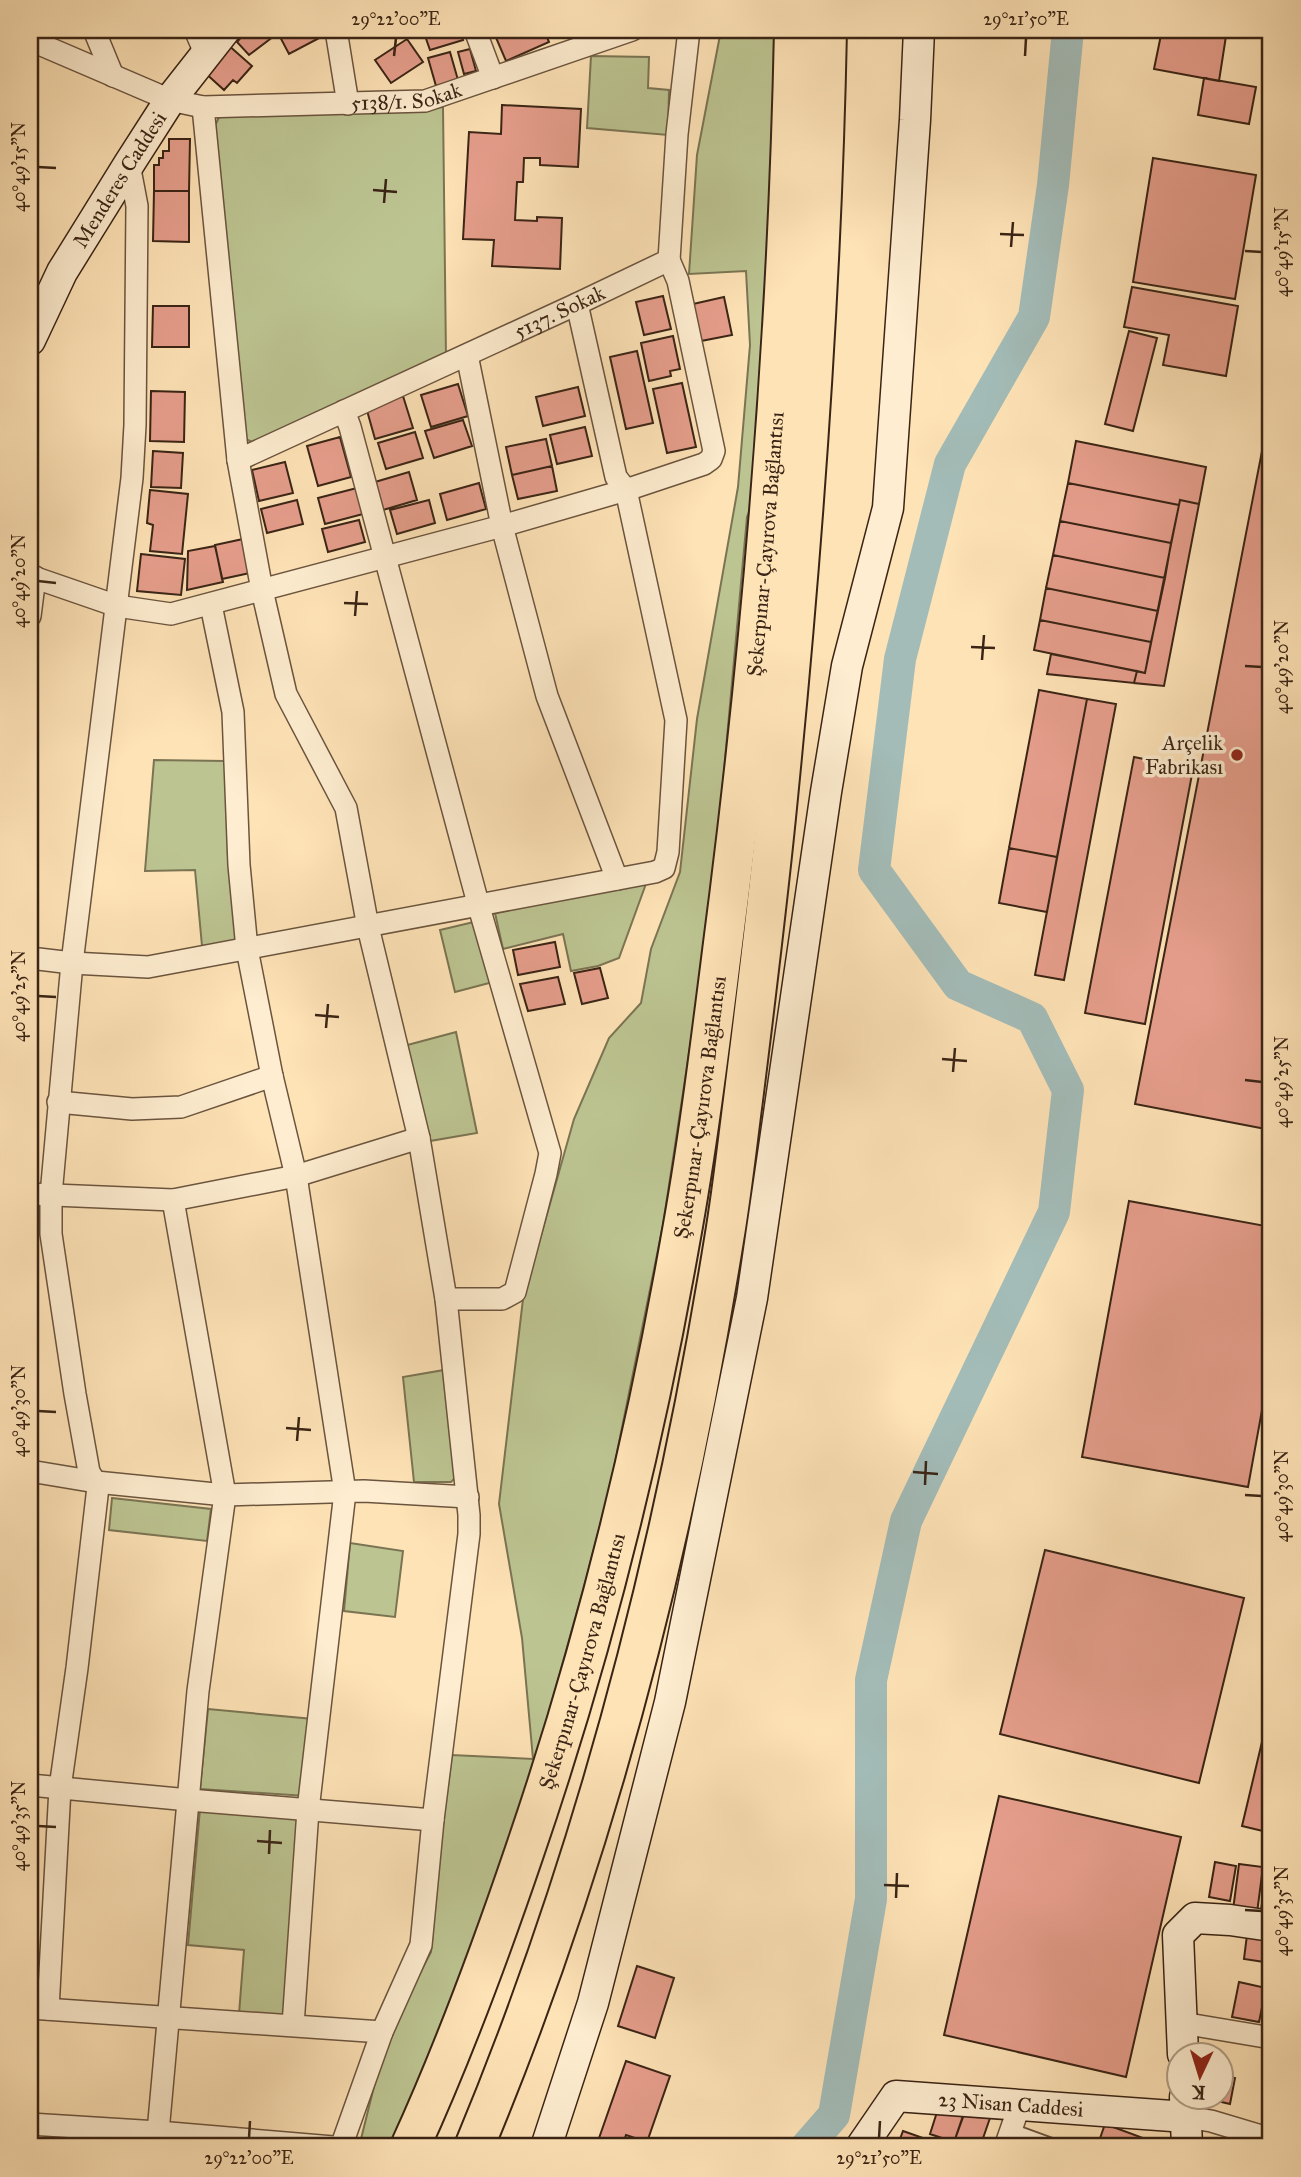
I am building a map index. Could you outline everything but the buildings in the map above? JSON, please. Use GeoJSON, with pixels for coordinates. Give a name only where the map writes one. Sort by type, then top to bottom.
{"type":"FeatureCollection","features":[{"type":"Feature","properties":{"kind":"highway","name":"Şekerpınar-Çayırova Bağlantısı"},"geometry":{"type":"LineString","coordinates":[[410,2147],[482,1973],[560,1746],[622,1526],[644,1429],[681,1237],[744,775],[760,607],[784,308],[794,30]]}},
{"type":"Feature","properties":{"kind":"highway","name":"Şekerpınar-Çayırova Bağlantısı"},"geometry":{"type":"LineString","coordinates":[[474,2147],[547,1954],[583,1848],[627,1695],[681,1473],[726,1233],[767,903],[802,541],[821,211],[827,30]]}},
{"type":"Feature","properties":{"kind":"street"},"geometry":{"type":"LineString","coordinates":[[94,30],[113,76]]}},
{"type":"Feature","properties":{"kind":"street","name":"Menderes Caddesi"},"geometry":{"type":"LineString","coordinates":[[33,326],[62,272],[170,100],[201,42],[225,30]]}},
{"type":"Feature","properties":{"kind":"street"},"geometry":{"type":"LineString","coordinates":[[336,30],[348,104]]}},
{"type":"Feature","properties":{"kind":"street"},"geometry":{"type":"LineString","coordinates":[[475,30],[493,78]]}},
{"type":"Feature","properties":{"kind":"street","name":"5138/1. Sokak"},"geometry":{"type":"LineString","coordinates":[[32,45],[170,100],[203,107],[348,104],[425,102],[600,35],[632,30]]}},
{"type":"Feature","properties":{"kind":"street"},"geometry":{"type":"LineString","coordinates":[[30,616],[33,576],[117,606],[171,614],[502,526],[616,488],[704,464],[711,459],[713,451],[678,281],[669,260],[677,134],[689,30]]}},
{"type":"Feature","properties":{"kind":"street"},"geometry":{"type":"LineString","coordinates":[[546,2147],[593,2003],[670,1702],[752,1298],[847,666],[888,508],[919,30]]}},
{"type":"Feature","properties":{"kind":"street"},"geometry":{"type":"LineString","coordinates":[[203,107],[238,460],[262,590],[286,694],[345,808],[368,927],[419,1138],[446,1299],[468,1497],[469,1534],[433,1820],[421,1945],[382,2032],[341,2147]]}},
{"type":"Feature","properties":{"kind":"street"},"geometry":{"type":"LineString","coordinates":[[130,164],[137,206],[132,478],[72,963],[58,1102],[40,1194],[51,1234],[99,1480],[60,1788],[39,2008],[382,2032]]}},
{"type":"Feature","properties":{"kind":"street","name":"5137. Sokak"},"geometry":{"type":"LineString","coordinates":[[238,460],[669,260]]}},
{"type":"Feature","properties":{"kind":"street"},"geometry":{"type":"LineString","coordinates":[[30,958],[148,967],[654,873],[664,868],[667,860],[676,720],[616,488],[577,304]]}},
{"type":"Feature","properties":{"kind":"street"},"geometry":{"type":"LineString","coordinates":[[467,355],[502,526],[547,696],[617,879]]}},
{"type":"Feature","properties":{"kind":"street"},"geometry":{"type":"LineString","coordinates":[[344,411],[479,906],[550,1153],[515,1293],[502,1299],[446,1299]]}},
{"type":"Feature","properties":{"kind":"street"},"geometry":{"type":"LineString","coordinates":[[211,605],[233,712],[239,865],[247,949],[272,1076],[296,1176],[345,1492],[308,1810],[293,2025]]}},
{"type":"Feature","properties":{"kind":"street"},"geometry":{"type":"LineString","coordinates":[[58,1102],[132,1110],[181,1107],[272,1076]]}},
{"type":"Feature","properties":{"kind":"street"},"geometry":{"type":"LineString","coordinates":[[40,1194],[173,1200],[296,1176],[419,1138]]}},
{"type":"Feature","properties":{"kind":"street"},"geometry":{"type":"LineString","coordinates":[[158,2132],[198,1691],[225,1495],[173,1200]]}},
{"type":"Feature","properties":{"kind":"street"},"geometry":{"type":"LineString","coordinates":[[30,1471],[225,1495],[345,1492],[468,1497]]}},
{"type":"Feature","properties":{"kind":"street"},"geometry":{"type":"LineString","coordinates":[[30,1785],[433,1820]]}},
{"type":"Feature","properties":{"kind":"street"},"geometry":{"type":"LineString","coordinates":[[1183,2040],[1178,1935],[1195,1918],[1230,1920],[1271,1927]]}},
{"type":"Feature","properties":{"kind":"street"},"geometry":{"type":"LineString","coordinates":[[1182,2023],[1271,2038]]}},
{"type":"Feature","properties":{"kind":"street","name":"23 Nisan Caddesi"},"geometry":{"type":"LineString","coordinates":[[861,2147],[896,2096],[1012,2127],[1164,2110]]}},
{"type":"Feature","properties":{"kind":"street"},"geometry":{"type":"LineString","coordinates":[[560,2103],[566,2147]]}},
{"type":"Feature","properties":{"kind":"street"},"geometry":{"type":"LineString","coordinates":[[1186,2110],[1187,2147]]}},
{"type":"Feature","properties":{"kind":"street"},"geometry":{"type":"LineString","coordinates":[[1191,2110],[1211,2121],[1271,2139]]}},
{"type":"Feature","properties":{"kind":"street"},"geometry":{"type":"LineString","coordinates":[[30,2124],[113,2138],[158,2132],[238,2143],[333,2147]]}},
{"type":"Feature","properties":{"kind":"lane"},"geometry":{"type":"LineString","coordinates":[[1012,2127],[1060,2147]]}},
{"type":"Feature","properties":{"kind":"green space"},"geometry":{"type":"Polygon","coordinates":[[[721,30],[774,30],[773,159],[765,403],[751,507],[747,517],[715,870],[663,1225],[610,1487],[528,1788],[442,2028],[392,2147],[354,2147],[361,2139],[386,2038],[431,1952],[452,1755],[533,1759],[522,1638],[499,1504],[523,1299],[574,1119],[609,1038],[641,1003],[651,949],[680,872],[697,719],[738,487],[750,345],[746,271],[689,274],[697,155],[721,30]]]}},
{"type":"Feature","properties":{"kind":"green space"},"geometry":{"type":"Polygon","coordinates":[[[591,56],[649,57],[648,88],[669,90],[668,135],[587,128],[591,56]]]}},
{"type":"Feature","properties":{"kind":"green space"},"geometry":{"type":"Polygon","coordinates":[[[443,107],[446,357],[256,444],[246,439],[214,128],[220,115],[443,107]]]}},
{"type":"Feature","properties":{"kind":"green space"},"geometry":{"type":"Polygon","coordinates":[[[154,760],[225,761],[228,856],[236,942],[202,946],[195,870],[145,871],[154,760]]]}},
{"type":"Feature","properties":{"kind":"green space"},"geometry":{"type":"Polygon","coordinates":[[[647,881],[619,958],[598,966],[571,971],[563,934],[503,949],[495,913],[647,881]]]}},
{"type":"Feature","properties":{"kind":"green space"},"geometry":{"type":"Polygon","coordinates":[[[478,921],[493,982],[455,992],[440,930],[478,921]]]}},
{"type":"Feature","properties":{"kind":"green space"},"geometry":{"type":"Polygon","coordinates":[[[456,1032],[477,1133],[424,1142],[400,1047],[456,1032]]]}},
{"type":"Feature","properties":{"kind":"green space"},"geometry":{"type":"Polygon","coordinates":[[[444,1370],[455,1478],[451,1482],[414,1482],[403,1377],[444,1370]]]}},
{"type":"Feature","properties":{"kind":"green space"},"geometry":{"type":"Polygon","coordinates":[[[112,1498],[211,1509],[207,1541],[109,1530],[112,1498]]]}},
{"type":"Feature","properties":{"kind":"green space"},"geometry":{"type":"Polygon","coordinates":[[[350,1543],[403,1551],[395,1617],[344,1611],[350,1543]]]}},
{"type":"Feature","properties":{"kind":"green space"},"geometry":{"type":"Polygon","coordinates":[[[208,1709],[313,1719],[306,1796],[200,1789],[208,1709]]]}},
{"type":"Feature","properties":{"kind":"green space"},"geometry":{"type":"Polygon","coordinates":[[[200,1809],[301,1817],[285,2018],[239,2014],[244,1950],[188,1945],[200,1809]]]}},
{"type":"Feature","properties":{"kind":"waterway"},"geometry":{"type":"LineString","coordinates":[[806,2147],[834,2115],[871,1899],[871,1680],[906,1521],[1054,1212],[1068,1090],[1032,1018],[958,985],[874,870],[900,659],[950,464],[1034,317],[1053,185],[1068,30]]}},
{"type":"Feature","properties":{"kind":"place","name":"Arçelik Fabrikası"},"geometry":{"type":"Point","coordinates":[1237,755]}}]}
